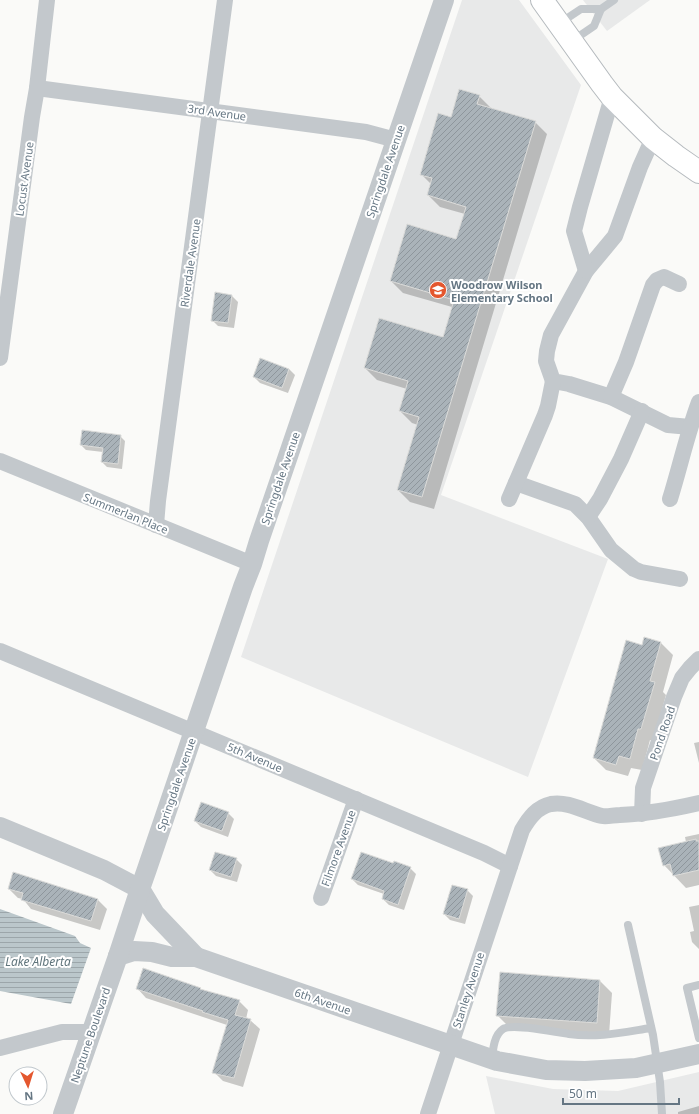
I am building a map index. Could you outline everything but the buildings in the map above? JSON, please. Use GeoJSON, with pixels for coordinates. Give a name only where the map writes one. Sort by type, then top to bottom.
{"type":"FeatureCollection","features":[{"type":"Feature","properties":{"kind":"main road"},"geometry":{"type":"LineString","coordinates":[[542,0],[612,97],[653,138],[699,172]]}},
{"type":"Feature","properties":{"kind":"street","name":"Locust Avenue"},"geometry":{"type":"LineString","coordinates":[[0,358],[37,88],[47,0]]}},
{"type":"Feature","properties":{"kind":"street","name":"Riverdale Avenue"},"geometry":{"type":"LineString","coordinates":[[156,525],[225,0]]}},
{"type":"Feature","properties":{"kind":"street","name":"Springdale Avenue"},"geometry":{"type":"LineString","coordinates":[[118,956],[252,564],[258,541],[444,0]]}},
{"type":"Feature","properties":{"kind":"street","name":"3rd Avenue"},"geometry":{"type":"LineString","coordinates":[[37,88],[366,132],[396,140]]}},
{"type":"Feature","properties":{"kind":"street"},"geometry":{"type":"LineString","coordinates":[[586,272],[574,231],[612,97]]}},
{"type":"Feature","properties":{"kind":"street"},"geometry":{"type":"LineString","coordinates":[[509,499],[548,406],[553,381],[546,361],[551,335],[586,272],[615,236],[637,174],[653,138]]}},
{"type":"Feature","properties":{"kind":"street"},"geometry":{"type":"LineString","coordinates":[[611,397],[626,362],[653,285],[657,280],[664,277],[679,284]]}},
{"type":"Feature","properties":{"kind":"street"},"geometry":{"type":"LineString","coordinates":[[553,381],[569,384],[611,397],[668,425],[690,427]]}},
{"type":"Feature","properties":{"kind":"street"},"geometry":{"type":"LineString","coordinates":[[670,499],[690,427],[699,402]]}},
{"type":"Feature","properties":{"kind":"street"},"geometry":{"type":"LineString","coordinates":[[588,517],[622,460],[642,411]]}},
{"type":"Feature","properties":{"kind":"street","name":"Summerlan Place"},"geometry":{"type":"LineString","coordinates":[[0,461],[252,564]]}},
{"type":"Feature","properties":{"kind":"street"},"geometry":{"type":"LineString","coordinates":[[516,483],[575,504],[588,517],[611,550],[634,569],[641,572],[680,579]]}},
{"type":"Feature","properties":{"kind":"street","name":"5th Avenue"},"geometry":{"type":"LineString","coordinates":[[0,651],[356,799],[484,853],[510,866]]}},
{"type":"Feature","properties":{"kind":"street","name":"Pond Road"},"geometry":{"type":"LineString","coordinates":[[642,814],[643,788],[674,697],[682,678],[699,659]]}},
{"type":"Feature","properties":{"kind":"street","name":"Filmore Avenue"},"geometry":{"type":"LineString","coordinates":[[320,898],[356,799]]}},
{"type":"Feature","properties":{"kind":"street","name":"Stanley Avenue"},"geometry":{"type":"LineString","coordinates":[[428,1114],[522,830],[529,818],[539,809],[551,804],[563,804],[602,816],[642,814],[699,803]]}},
{"type":"Feature","properties":{"kind":"street"},"geometry":{"type":"LineString","coordinates":[[0,827],[104,870],[140,889]]}},
{"type":"Feature","properties":{"kind":"street","name":"6th Avenue"},"geometry":{"type":"LineString","coordinates":[[140,889],[155,914],[196,958]]}},
{"type":"Feature","properties":{"kind":"street","name":"6th Avenue"},"geometry":{"type":"LineString","coordinates":[[118,956],[134,951],[152,952],[172,957],[196,958],[492,1059],[546,1070],[585,1071],[636,1068],[699,1054]]}},
{"type":"Feature","properties":{"kind":"street","name":"Neptune Boulevard"},"geometry":{"type":"LineString","coordinates":[[63,1114],[118,956]]}},
{"type":"Feature","properties":{"kind":"street"},"geometry":{"type":"LineString","coordinates":[[0,1048],[62,1032],[91,1032]]}},
{"type":"Feature","properties":{"kind":"lane"},"geometry":{"type":"LineString","coordinates":[[565,32],[594,26],[601,9],[614,0]]}},
{"type":"Feature","properties":{"kind":"lane"},"geometry":{"type":"LineString","coordinates":[[565,32],[581,9],[601,9]]}},
{"type":"Feature","properties":{"kind":"lane"},"geometry":{"type":"LineString","coordinates":[[628,925],[651,1028],[657,1063],[662,1114]]}},
{"type":"Feature","properties":{"kind":"lane"},"geometry":{"type":"LineString","coordinates":[[699,985],[687,988],[699,1038]]}},
{"type":"Feature","properties":{"kind":"lane"},"geometry":{"type":"LineString","coordinates":[[492,1059],[495,1040],[504,1027],[541,1028],[571,1034],[585,1035],[608,1035],[651,1028]]}},
{"type":"Feature","properties":{"kind":"shaded area","name":"Woodrow Wilson Elementary School"},"geometry":{"type":"Polygon","coordinates":[[[462,0],[519,0],[581,85],[441,495],[608,559],[528,777],[241,657],[462,0]]]}},
{"type":"Feature","properties":{"kind":"shaded area"},"geometry":{"type":"Polygon","coordinates":[[[583,0],[650,0],[607,31],[583,0]]]}},
{"type":"Feature","properties":{"kind":"shaded area"},"geometry":{"type":"Polygon","coordinates":[[[699,1072],[699,1114],[495,1114],[486,1076],[553,1089],[618,1091],[699,1072]]]}},
{"type":"Feature","properties":{"kind":"water","name":"Lake Alberta"},"geometry":{"type":"Polygon","coordinates":[[[0,909],[75,936],[80,943],[91,948],[71,1004],[0,991],[0,909]]]}},
{"type":"Feature","properties":{"kind":"place","name":"Woodrow Wilson Elementary School"},"geometry":{"type":"Point","coordinates":[438,290]}}]}
